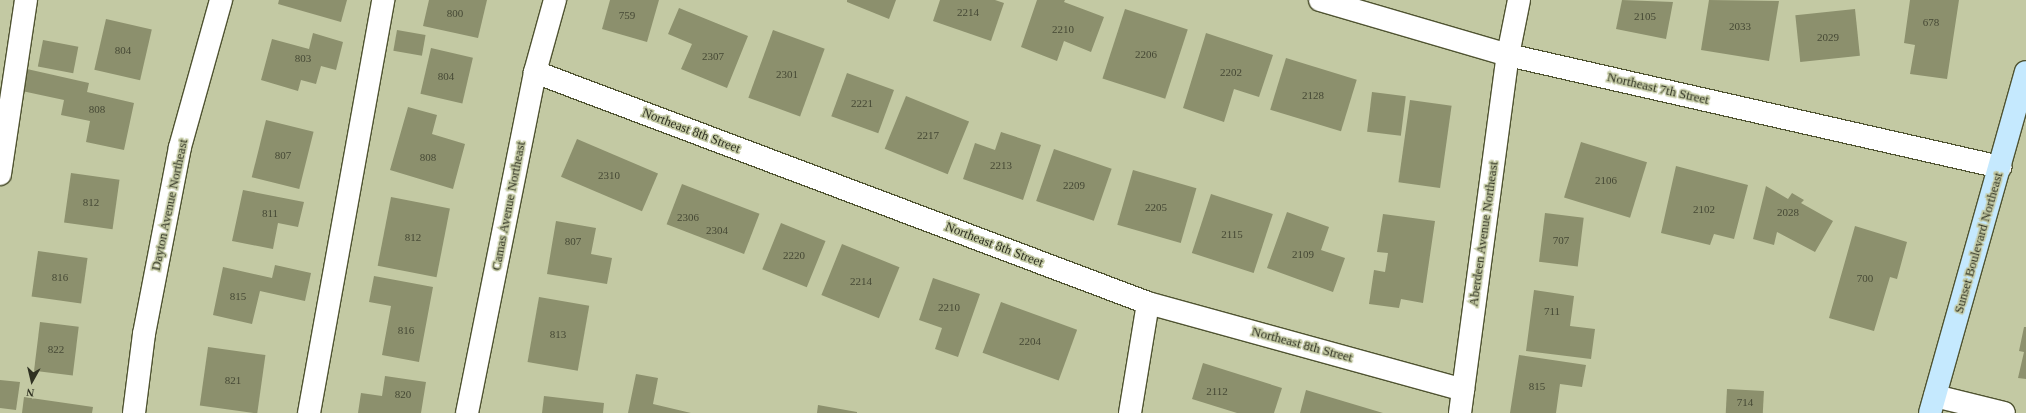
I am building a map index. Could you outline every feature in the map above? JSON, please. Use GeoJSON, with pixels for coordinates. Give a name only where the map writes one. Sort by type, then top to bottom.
{"type":"FeatureCollection","features":[{"type":"Feature","properties":{"kind":"main road","name":"Sunset Boulevard Northeast"},"geometry":{"type":"LineString","coordinates":[[1932,405],[2026,72]]}},
{"type":"Feature","properties":{"kind":"street"},"geometry":{"type":"LineString","coordinates":[[0,174],[26,0]]}},
{"type":"Feature","properties":{"kind":"street","name":"Dayton Avenue Northeast"},"geometry":{"type":"LineString","coordinates":[[134,413],[144,334],[180,147],[221,0]]}},
{"type":"Feature","properties":{"kind":"street"},"geometry":{"type":"LineString","coordinates":[[309,413],[383,0]]}},
{"type":"Feature","properties":{"kind":"street","name":"Camas Avenue Northeast"},"geometry":{"type":"LineString","coordinates":[[468,413],[535,72],[556,0]]}},
{"type":"Feature","properties":{"kind":"street","name":"Northeast 7th Street"},"geometry":{"type":"LineString","coordinates":[[1320,0],[1508,55],[2000,167]]}},
{"type":"Feature","properties":{"kind":"street","name":"Aberdeen Avenue Northeast"},"geometry":{"type":"LineString","coordinates":[[1460,413],[1508,55],[1519,0]]}},
{"type":"Feature","properties":{"kind":"street","name":"Northeast 8th Street"},"geometry":{"type":"LineString","coordinates":[[535,72],[1148,303],[1463,390]]}},
{"type":"Feature","properties":{"kind":"street"},"geometry":{"type":"LineString","coordinates":[[1130,413],[1148,303]]}},
{"type":"Feature","properties":{"kind":"street"},"geometry":{"type":"LineString","coordinates":[[1932,405],[2004,413]]}},
{"type":"Feature","properties":{"kind":"building"},"geometry":{"type":"Polygon","coordinates":[[[279,0],[347,0],[341,22],[278,4],[279,0]]]}},
{"type":"Feature","properties":{"kind":"building"},"geometry":{"type":"Polygon","coordinates":[[[429,0],[487,0],[478,38],[423,26],[429,0]]]}},
{"type":"Feature","properties":{"kind":"building"},"geometry":{"type":"Polygon","coordinates":[[[610,0],[659,0],[647,42],[602,29],[610,0]]]}},
{"type":"Feature","properties":{"kind":"building"},"geometry":{"type":"Polygon","coordinates":[[[847,0],[896,0],[889,19],[847,2],[847,0]]]}},
{"type":"Feature","properties":{"kind":"building"},"geometry":{"type":"Polygon","coordinates":[[[940,0],[995,0],[1004,3],[991,41],[933,21],[940,0]]]}},
{"type":"Feature","properties":{"kind":"building"},"geometry":{"type":"Polygon","coordinates":[[[1037,0],[1065,0],[1064,2],[1104,17],[1091,52],[1064,41],[1057,61],[1021,47],[1037,0]]]}},
{"type":"Feature","properties":{"kind":"building"},"geometry":{"type":"Polygon","coordinates":[[[1622,0],[1673,2],[1666,39],[1616,29],[1622,0]]]}},
{"type":"Feature","properties":{"kind":"building"},"geometry":{"type":"Polygon","coordinates":[[[1709,0],[1779,1],[1769,61],[1701,50],[1709,0]]]}},
{"type":"Feature","properties":{"kind":"building"},"geometry":{"type":"Polygon","coordinates":[[[1910,0],[1959,0],[1947,79],[1910,74],[1915,45],[1904,43],[1910,0]]]}},
{"type":"Feature","properties":{"kind":"building"},"geometry":{"type":"Polygon","coordinates":[[[679,8],[748,36],[727,88],[681,69],[692,44],[668,34],[679,8]]]}},
{"type":"Feature","properties":{"kind":"building"},"geometry":{"type":"Polygon","coordinates":[[[1125,9],[1188,29],[1165,99],[1102,78],[1125,9]]]}},
{"type":"Feature","properties":{"kind":"building"},"geometry":{"type":"Polygon","coordinates":[[[1855,9],[1860,56],[1800,62],[1795,15],[1855,9]]]}},
{"type":"Feature","properties":{"kind":"building"},"geometry":{"type":"Polygon","coordinates":[[[106,19],[152,30],[140,80],[94,70],[106,19]]]}},
{"type":"Feature","properties":{"kind":"building"},"geometry":{"type":"Polygon","coordinates":[[[397,30],[426,35],[422,56],[393,51],[397,30]]]}},
{"type":"Feature","properties":{"kind":"building"},"geometry":{"type":"Polygon","coordinates":[[[773,30],[825,49],[800,116],[748,98],[773,30]]]}},
{"type":"Feature","properties":{"kind":"building"},"geometry":{"type":"Polygon","coordinates":[[[313,33],[343,42],[336,70],[321,66],[316,84],[301,80],[298,91],[261,80],[272,39],[309,49],[313,33]]]}},
{"type":"Feature","properties":{"kind":"building"},"geometry":{"type":"Polygon","coordinates":[[[1206,33],[1273,55],[1259,97],[1234,89],[1224,122],[1183,108],[1206,33]]]}},
{"type":"Feature","properties":{"kind":"building"},"geometry":{"type":"Polygon","coordinates":[[[43,40],[78,47],[73,73],[38,67],[43,40]]]}},
{"type":"Feature","properties":{"kind":"building"},"geometry":{"type":"Polygon","coordinates":[[[431,48],[473,58],[462,103],[420,94],[431,48]]]}},
{"type":"Feature","properties":{"kind":"building"},"geometry":{"type":"Polygon","coordinates":[[[1286,58],[1357,80],[1341,131],[1270,110],[1286,58]]]}},
{"type":"Feature","properties":{"kind":"building"},"geometry":{"type":"Polygon","coordinates":[[[27,69],[89,83],[87,92],[134,103],[124,150],[86,142],[90,121],[61,115],[64,100],[22,91],[27,69]]]}},
{"type":"Feature","properties":{"kind":"building"},"geometry":{"type":"Polygon","coordinates":[[[847,73],[894,90],[878,133],[831,116],[847,73]]]}},
{"type":"Feature","properties":{"kind":"building"},"geometry":{"type":"Polygon","coordinates":[[[1372,92],[1406,96],[1401,136],[1367,132],[1372,92]]]}},
{"type":"Feature","properties":{"kind":"building"},"geometry":{"type":"Polygon","coordinates":[[[906,96],[969,121],[948,174],[885,149],[906,96]]]}},
{"type":"Feature","properties":{"kind":"building"},"geometry":{"type":"Polygon","coordinates":[[[1410,100],[1452,106],[1440,188],[1398,182],[1410,100]]]}},
{"type":"Feature","properties":{"kind":"building"},"geometry":{"type":"Polygon","coordinates":[[[408,107],[437,115],[432,134],[465,144],[453,189],[390,170],[408,107]]]}},
{"type":"Feature","properties":{"kind":"building"},"geometry":{"type":"Polygon","coordinates":[[[266,120],[314,132],[299,189],[252,177],[266,120]]]}},
{"type":"Feature","properties":{"kind":"building"},"geometry":{"type":"Polygon","coordinates":[[[1001,132],[1041,145],[1023,200],[963,179],[975,143],[995,150],[1001,132]]]}},
{"type":"Feature","properties":{"kind":"building"},"geometry":{"type":"Polygon","coordinates":[[[577,139],[658,173],[642,211],[561,177],[577,139]]]}},
{"type":"Feature","properties":{"kind":"building"},"geometry":{"type":"Polygon","coordinates":[[[1581,142],[1647,162],[1630,218],[1564,197],[1581,142]]]}},
{"type":"Feature","properties":{"kind":"building"},"geometry":{"type":"Polygon","coordinates":[[[1054,149],[1112,169],[1094,221],[1036,201],[1054,149]]]}},
{"type":"Feature","properties":{"kind":"building"},"geometry":{"type":"Polygon","coordinates":[[[1676,166],[1748,185],[1734,239],[1714,234],[1710,245],[1661,233],[1676,166]]]}},
{"type":"Feature","properties":{"kind":"building"},"geometry":{"type":"Polygon","coordinates":[[[1133,170],[1196,188],[1181,243],[1117,225],[1133,170]]]}},
{"type":"Feature","properties":{"kind":"building"},"geometry":{"type":"Polygon","coordinates":[[[71,173],[120,180],[113,229],[64,223],[71,173]]]}},
{"type":"Feature","properties":{"kind":"building"},"geometry":{"type":"Polygon","coordinates":[[[682,184],[759,214],[744,254],[667,224],[682,184]]]}},
{"type":"Feature","properties":{"kind":"building"},"geometry":{"type":"Polygon","coordinates":[[[1766,186],[1788,199],[1792,193],[1804,200],[1801,203],[1833,221],[1815,252],[1777,232],[1774,245],[1753,239],[1766,186]]]}},
{"type":"Feature","properties":{"kind":"building"},"geometry":{"type":"Polygon","coordinates":[[[243,190],[304,202],[298,227],[278,223],[273,249],[232,241],[243,190]]]}},
{"type":"Feature","properties":{"kind":"building"},"geometry":{"type":"Polygon","coordinates":[[[1211,194],[1273,214],[1254,273],[1192,253],[1211,194]]]}},
{"type":"Feature","properties":{"kind":"building"},"geometry":{"type":"Polygon","coordinates":[[[391,197],[450,208],[437,277],[378,266],[391,197]]]}},
{"type":"Feature","properties":{"kind":"building"},"geometry":{"type":"Polygon","coordinates":[[[1287,212],[1329,227],[1321,250],[1345,258],[1333,292],[1267,268],[1287,212]]]}},
{"type":"Feature","properties":{"kind":"building"},"geometry":{"type":"Polygon","coordinates":[[[1545,213],[1584,218],[1578,266],[1539,262],[1545,213]]]}},
{"type":"Feature","properties":{"kind":"building"},"geometry":{"type":"Polygon","coordinates":[[[1383,214],[1435,221],[1423,303],[1401,299],[1399,308],[1369,304],[1374,270],[1385,272],[1388,253],[1377,252],[1383,214]]]}},
{"type":"Feature","properties":{"kind":"building"},"geometry":{"type":"Polygon","coordinates":[[[556,221],[596,228],[591,254],[612,258],[607,284],[547,274],[556,221]]]}},
{"type":"Feature","properties":{"kind":"building"},"geometry":{"type":"Polygon","coordinates":[[[781,223],[826,241],[807,287],[762,269],[781,223]]]}},
{"type":"Feature","properties":{"kind":"building"},"geometry":{"type":"Polygon","coordinates":[[[1855,226],[1907,242],[1897,279],[1890,277],[1874,331],[1829,318],[1855,226]]]}},
{"type":"Feature","properties":{"kind":"building"},"geometry":{"type":"Polygon","coordinates":[[[842,244],[899,267],[879,318],[821,295],[842,244]]]}},
{"type":"Feature","properties":{"kind":"building"},"geometry":{"type":"Polygon","coordinates":[[[38,251],[88,258],[81,304],[32,297],[38,251]]]}},
{"type":"Feature","properties":{"kind":"building"},"geometry":{"type":"Polygon","coordinates":[[[275,265],[311,273],[305,301],[260,291],[252,324],[213,315],[223,267],[272,278],[275,265]]]}},
{"type":"Feature","properties":{"kind":"building"},"geometry":{"type":"Polygon","coordinates":[[[374,276],[433,287],[419,362],[382,355],[391,306],[369,302],[374,276]]]}},
{"type":"Feature","properties":{"kind":"building"},"geometry":{"type":"Polygon","coordinates":[[[933,278],[980,294],[958,357],[935,349],[942,328],[919,320],[933,278]]]}},
{"type":"Feature","properties":{"kind":"building"},"geometry":{"type":"Polygon","coordinates":[[[1534,290],[1574,296],[1570,326],[1595,329],[1591,359],[1526,351],[1534,290]]]}},
{"type":"Feature","properties":{"kind":"building"},"geometry":{"type":"Polygon","coordinates":[[[539,297],[589,306],[578,371],[528,362],[539,297]]]}},
{"type":"Feature","properties":{"kind":"building"},"geometry":{"type":"Polygon","coordinates":[[[1001,302],[1077,330],[1059,380],[983,353],[1001,302]]]}},
{"type":"Feature","properties":{"kind":"building"},"geometry":{"type":"Polygon","coordinates":[[[40,322],[79,327],[73,375],[34,371],[40,322]]]}},
{"type":"Feature","properties":{"kind":"building"},"geometry":{"type":"Polygon","coordinates":[[[2024,327],[2026,327],[2026,379],[2018,378],[2024,352],[2019,351],[2024,327]]]}},
{"type":"Feature","properties":{"kind":"building"},"geometry":{"type":"Polygon","coordinates":[[[208,347],[265,355],[257,413],[200,405],[208,347]]]}},
{"type":"Feature","properties":{"kind":"building"},"geometry":{"type":"Polygon","coordinates":[[[1519,355],[1586,365],[1582,387],[1560,384],[1556,413],[1510,413],[1519,355]]]}},
{"type":"Feature","properties":{"kind":"building"},"geometry":{"type":"Polygon","coordinates":[[[1203,363],[1282,388],[1274,413],[1237,413],[1192,399],[1203,363]]]}},
{"type":"Feature","properties":{"kind":"building"},"geometry":{"type":"Polygon","coordinates":[[[636,374],[658,378],[653,404],[691,413],[628,413],[636,374]]]}},
{"type":"Feature","properties":{"kind":"building"},"geometry":{"type":"Polygon","coordinates":[[[385,376],[426,382],[421,413],[358,413],[361,393],[382,396],[385,376]]]}},
{"type":"Feature","properties":{"kind":"building"},"geometry":{"type":"Polygon","coordinates":[[[0,380],[20,382],[16,410],[0,408],[0,380]]]}},
{"type":"Feature","properties":{"kind":"building"},"geometry":{"type":"Polygon","coordinates":[[[1727,389],[1764,391],[1763,413],[1726,413],[1727,389]]]}},
{"type":"Feature","properties":{"kind":"building"},"geometry":{"type":"Polygon","coordinates":[[[1306,390],[1383,413],[1300,413],[1306,390]]]}},
{"type":"Feature","properties":{"kind":"building"},"geometry":{"type":"Polygon","coordinates":[[[544,396],[604,403],[603,413],[542,413],[544,396]]]}},
{"type":"Feature","properties":{"kind":"building"},"geometry":{"type":"Polygon","coordinates":[[[24,397],[93,407],[92,413],[22,413],[24,397]]]}},
{"type":"Feature","properties":{"kind":"building"},"geometry":{"type":"Polygon","coordinates":[[[818,405],[857,412],[857,413],[817,413],[818,405]]]}}]}
